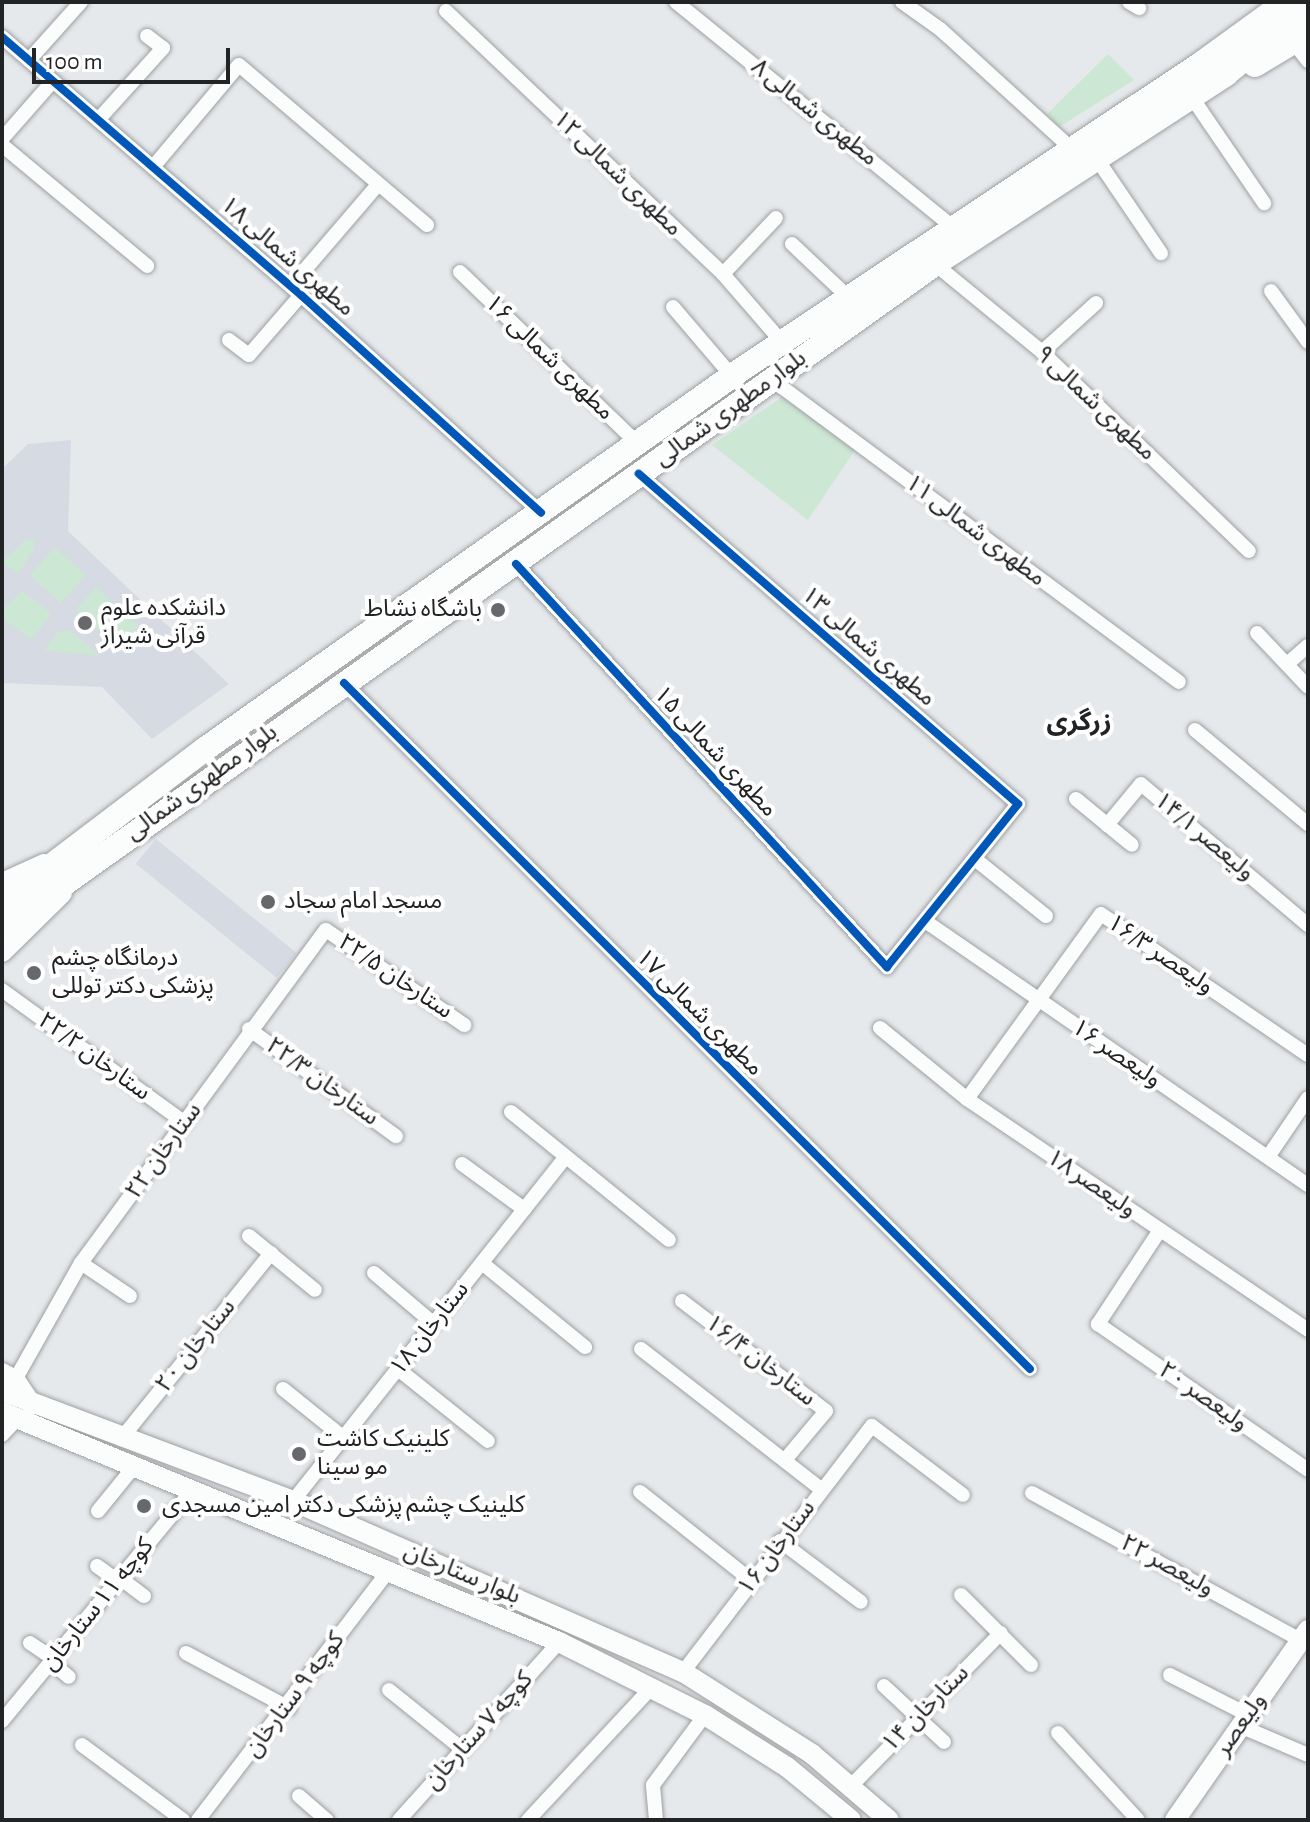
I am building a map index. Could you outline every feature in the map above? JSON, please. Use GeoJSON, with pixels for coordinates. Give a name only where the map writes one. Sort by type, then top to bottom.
{"type":"FeatureCollection","features":[{"type":"Feature","properties":{"kind":"main road"},"geometry":{"type":"LineString","coordinates":[[1202,63],[1227,25],[1261,2]]}},
{"type":"Feature","properties":{"kind":"main road","name":"بلوار مطهرى شمالى"},"geometry":{"type":"LineString","coordinates":[[2,928],[205,749],[732,376],[952,226],[1202,63],[1286,2]]}},
{"type":"Feature","properties":{"kind":"main road","name":"بلوار مطهرى شمالى"},"geometry":{"type":"LineString","coordinates":[[2,903],[76,862],[344,683],[516,564],[935,264],[1226,74],[1308,8]]}},
{"type":"Feature","properties":{"kind":"main road"},"geometry":{"type":"LineString","coordinates":[[1226,74],[1303,46]]}},
{"type":"Feature","properties":{"kind":"main road"},"geometry":{"type":"LineString","coordinates":[[2,883],[76,862]]}},
{"type":"Feature","properties":{"kind":"main road"},"geometry":{"type":"LineString","coordinates":[[2,952],[76,862]]}},
{"type":"Feature","properties":{"kind":"main road","name":"بلوار ستارخان"},"geometry":{"type":"LineString","coordinates":[[6,1381],[32,1405],[293,1501],[683,1672],[812,1754],[889,1820]]}},
{"type":"Feature","properties":{"kind":"main road","name":"بلوار ستارخان"},"geometry":{"type":"LineString","coordinates":[[9,1416],[390,1569],[559,1642],[705,1715],[787,1767],[851,1820]]}},
{"type":"Feature","properties":{"kind":"main road","name":"ولیعصر"},"geometry":{"type":"LineString","coordinates":[[1175,1820],[1304,1635]]}},
{"type":"Feature","properties":{"kind":"street"},"geometry":{"type":"LineString","coordinates":[[29,60],[81,2]]}},
{"type":"Feature","properties":{"kind":"street","name":"۸ مطهری شمالی"},"geometry":{"type":"LineString","coordinates":[[676,2],[952,226]]}},
{"type":"Feature","properties":{"kind":"street"},"geometry":{"type":"LineString","coordinates":[[902,2],[1004,84],[1071,148]]}},
{"type":"Feature","properties":{"kind":"street","name":"۱۲ مطهری شمالی"},"geometry":{"type":"LineString","coordinates":[[446,11],[723,274],[782,342]]}},
{"type":"Feature","properties":{"kind":"street"},"geometry":{"type":"LineString","coordinates":[[98,120],[163,48],[147,36]]}},
{"type":"Feature","properties":{"kind":"street","name":"۱۸ مطهری شمالی"},"geometry":{"type":"LineString","coordinates":[[2,37],[296,290],[541,513]]}},
{"type":"Feature","properties":{"kind":"street"},"geometry":{"type":"LineString","coordinates":[[153,167],[239,65],[376,187],[427,225]]}},
{"type":"Feature","properties":{"kind":"street"},"geometry":{"type":"LineString","coordinates":[[53,81],[2,142],[147,266]]}},
{"type":"Feature","properties":{"kind":"street"},"geometry":{"type":"LineString","coordinates":[[1191,96],[1264,203]]}},
{"type":"Feature","properties":{"kind":"street"},"geometry":{"type":"LineString","coordinates":[[1097,159],[1161,253]]}},
{"type":"Feature","properties":{"kind":"street"},"geometry":{"type":"LineString","coordinates":[[229,340],[249,355],[376,187]]}},
{"type":"Feature","properties":{"kind":"street"},"geometry":{"type":"LineString","coordinates":[[723,274],[776,218]]}},
{"type":"Feature","properties":{"kind":"street"},"geometry":{"type":"LineString","coordinates":[[792,244],[848,297]]}},
{"type":"Feature","properties":{"kind":"street","name":"۹ مطهری شمالی"},"geometry":{"type":"LineString","coordinates":[[935,264],[1042,352],[1249,551]]}},
{"type":"Feature","properties":{"kind":"street","name":"۱۶ مطهری شمالی"},"geometry":{"type":"LineString","coordinates":[[460,272],[638,444]]}},
{"type":"Feature","properties":{"kind":"street"},"geometry":{"type":"LineString","coordinates":[[1271,291],[1306,337]]}},
{"type":"Feature","properties":{"kind":"street"},"geometry":{"type":"LineString","coordinates":[[1042,352],[1096,303]]}},
{"type":"Feature","properties":{"kind":"street"},"geometry":{"type":"LineString","coordinates":[[673,307],[732,376]]}},
{"type":"Feature","properties":{"kind":"street","name":"۱۱ مطهری شمالی"},"geometry":{"type":"LineString","coordinates":[[771,379],[1179,682]]}},
{"type":"Feature","properties":{"kind":"street","name":"۱۳ مطهری شمالی"},"geometry":{"type":"LineString","coordinates":[[639,474],[1018,804],[975,859]]}},
{"type":"Feature","properties":{"kind":"street","name":"۱۵ مطهری شمالی"},"geometry":{"type":"LineString","coordinates":[[516,564],[887,967],[925,921]]}},
{"type":"Feature","properties":{"kind":"street"},"geometry":{"type":"LineString","coordinates":[[1257,633],[1308,687]]}},
{"type":"Feature","properties":{"kind":"street"},"geometry":{"type":"LineString","coordinates":[[1287,664],[1308,646]]}},
{"type":"Feature","properties":{"kind":"street","name":"۱۷ مطهری شمالی"},"geometry":{"type":"LineString","coordinates":[[344,683],[1030,1369]]}},
{"type":"Feature","properties":{"kind":"street"},"geometry":{"type":"LineString","coordinates":[[1195,730],[1308,824]]}},
{"type":"Feature","properties":{"kind":"street","name":"۱۴/۱ ولیعصر"},"geometry":{"type":"LineString","coordinates":[[1107,825],[1141,784],[1308,925]]}},
{"type":"Feature","properties":{"kind":"street"},"geometry":{"type":"LineString","coordinates":[[1076,799],[1132,845]]}},
{"type":"Feature","properties":{"kind":"street"},"geometry":{"type":"LineString","coordinates":[[925,921],[975,859],[1046,916]]}},
{"type":"Feature","properties":{"kind":"street","name":"۱۶/۳ ولیعصر"},"geometry":{"type":"LineString","coordinates":[[1038,1001],[1101,914],[1308,1055]]}},
{"type":"Feature","properties":{"kind":"street","name":"۱۶ ولیعصر"},"geometry":{"type":"LineString","coordinates":[[925,921],[1308,1185]]}},
{"type":"Feature","properties":{"kind":"street","name":"۲۲/۵ ستارخان"},"geometry":{"type":"LineString","coordinates":[[326,930],[464,1025]]}},
{"type":"Feature","properties":{"kind":"street","name":"۲۲ ستارخان"},"geometry":{"type":"LineString","coordinates":[[6,1381],[81,1263],[185,1123],[249,1029],[326,930]]}},
{"type":"Feature","properties":{"kind":"street","name":"۲۲/۲ ستارخان"},"geometry":{"type":"LineString","coordinates":[[2,990],[185,1123]]}},
{"type":"Feature","properties":{"kind":"street"},"geometry":{"type":"LineString","coordinates":[[967,1099],[1038,1001]]}},
{"type":"Feature","properties":{"kind":"street","name":"۱۸ ولیعصر"},"geometry":{"type":"LineString","coordinates":[[880,1028],[967,1099],[1308,1330]]}},
{"type":"Feature","properties":{"kind":"street","name":"۲۲/۳ ستارخان"},"geometry":{"type":"LineString","coordinates":[[249,1029],[396,1136]]}},
{"type":"Feature","properties":{"kind":"street"},"geometry":{"type":"LineString","coordinates":[[1268,1157],[1308,1098]]}},
{"type":"Feature","properties":{"kind":"street"},"geometry":{"type":"LineString","coordinates":[[511,1112],[669,1240]]}},
{"type":"Feature","properties":{"kind":"street","name":"۱۸ ستارخان"},"geometry":{"type":"LineString","coordinates":[[293,1501],[566,1157]]}},
{"type":"Feature","properties":{"kind":"street"},"geometry":{"type":"LineString","coordinates":[[462,1164],[524,1209]]}},
{"type":"Feature","properties":{"kind":"street","name":"۲۰ ولیعصر"},"geometry":{"type":"LineString","coordinates":[[1160,1230],[1098,1324],[1308,1470]]}},
{"type":"Feature","properties":{"kind":"street"},"geometry":{"type":"LineString","coordinates":[[249,1236],[315,1290]]}},
{"type":"Feature","properties":{"kind":"street","name":"۲۰ ستارخان"},"geometry":{"type":"LineString","coordinates":[[121,1439],[271,1253]]}},
{"type":"Feature","properties":{"kind":"street"},"geometry":{"type":"LineString","coordinates":[[81,1263],[130,1296]]}},
{"type":"Feature","properties":{"kind":"street"},"geometry":{"type":"LineString","coordinates":[[482,1263],[585,1347]]}},
{"type":"Feature","properties":{"kind":"street"},"geometry":{"type":"LineString","coordinates":[[374,1273],[433,1323]]}},
{"type":"Feature","properties":{"kind":"street","name":"۱۶/۴ ستارخان"},"geometry":{"type":"LineString","coordinates":[[682,1301],[826,1411],[785,1460]]}},
{"type":"Feature","properties":{"kind":"street"},"geometry":{"type":"LineString","coordinates":[[641,1349],[821,1489]]}},
{"type":"Feature","properties":{"kind":"street"},"geometry":{"type":"LineString","coordinates":[[398,1369],[488,1441]]}},
{"type":"Feature","properties":{"kind":"street"},"geometry":{"type":"LineString","coordinates":[[283,1389],[344,1438]]}},
{"type":"Feature","properties":{"kind":"street"},"geometry":{"type":"LineString","coordinates":[[2,1435],[9,1416]]}},
{"type":"Feature","properties":{"kind":"street","name":"۱۶ ستارخان"},"geometry":{"type":"LineString","coordinates":[[683,1672],[780,1541],[872,1426],[963,1495]]}},
{"type":"Feature","properties":{"kind":"street"},"geometry":{"type":"LineString","coordinates":[[98,1511],[133,1468]]}},
{"type":"Feature","properties":{"kind":"street","name":"کوچه ۱۱ ستارخان"},"geometry":{"type":"LineString","coordinates":[[2,1721],[193,1489]]}},
{"type":"Feature","properties":{"kind":"street"},"geometry":{"type":"LineString","coordinates":[[640,1492],[752,1581]]}},
{"type":"Feature","properties":{"kind":"street","name":"۲۲ ولیعصر"},"geometry":{"type":"LineString","coordinates":[[1032,1493],[1304,1635]]}},
{"type":"Feature","properties":{"kind":"street"},"geometry":{"type":"LineString","coordinates":[[780,1541],[861,1602]]}},
{"type":"Feature","properties":{"kind":"street"},"geometry":{"type":"LineString","coordinates":[[97,1566],[144,1596]]}},
{"type":"Feature","properties":{"kind":"street","name":"کوچه ۹ ستارخان"},"geometry":{"type":"LineString","coordinates":[[198,1820],[289,1708],[390,1569]]}},
{"type":"Feature","properties":{"kind":"street"},"geometry":{"type":"LineString","coordinates":[[961,1595],[1031,1665]]}},
{"type":"Feature","properties":{"kind":"street","name":"۱۴ ستارخان"},"geometry":{"type":"LineString","coordinates":[[851,1786],[1001,1633]]}},
{"type":"Feature","properties":{"kind":"street","name":"کوچه ۷ ستارخان"},"geometry":{"type":"LineString","coordinates":[[399,1820],[559,1642]]}},
{"type":"Feature","properties":{"kind":"street"},"geometry":{"type":"LineString","coordinates":[[30,1643],[69,1677]]}},
{"type":"Feature","properties":{"kind":"street"},"geometry":{"type":"LineString","coordinates":[[186,1653],[289,1708]]}},
{"type":"Feature","properties":{"kind":"street"},"geometry":{"type":"LineString","coordinates":[[1170,1675],[1244,1721],[1308,1755]]}},
{"type":"Feature","properties":{"kind":"street"},"geometry":{"type":"LineString","coordinates":[[884,1686],[944,1742]]}},
{"type":"Feature","properties":{"kind":"street"},"geometry":{"type":"LineString","coordinates":[[528,1820],[652,1687]]}},
{"type":"Feature","properties":{"kind":"street"},"geometry":{"type":"LineString","coordinates":[[389,1690],[462,1749]]}},
{"type":"Feature","properties":{"kind":"street"},"geometry":{"type":"LineString","coordinates":[[656,1820],[653,1785],[705,1715]]}},
{"type":"Feature","properties":{"kind":"street"},"geometry":{"type":"LineString","coordinates":[[1058,1733],[1138,1820]]}},
{"type":"Feature","properties":{"kind":"street"},"geometry":{"type":"LineString","coordinates":[[82,1745],[183,1820]]}},
{"type":"Feature","properties":{"kind":"street"},"geometry":{"type":"LineString","coordinates":[[299,1796],[327,1820]]}},
{"type":"Feature","properties":{"kind":"shaded area","name":"دانشکده علوم قرآنی شیراز"},"geometry":{"type":"Polygon","coordinates":[[[71,440],[68,531],[229,684],[152,739],[102,687],[2,683],[2,469],[28,444],[71,440]]]}},
{"type":"Feature","properties":{"kind":"shaded area"},"geometry":{"type":"Polygon","coordinates":[[[156,839],[297,953],[277,978],[136,864],[156,839]]]}},
{"type":"Feature","properties":{"kind":"green space"},"geometry":{"type":"Polygon","coordinates":[[[1108,54],[1134,80],[1059,127],[1047,114],[1108,54]]]}},
{"type":"Feature","properties":{"kind":"green space"},"geometry":{"type":"Polygon","coordinates":[[[782,397],[855,450],[808,520],[712,445],[782,397]]]}},
{"type":"Feature","properties":{"kind":"green space"},"geometry":{"type":"Polygon","coordinates":[[[34,538],[34,549],[18,574],[2,562],[25,540],[34,538]]]}},
{"type":"Feature","properties":{"kind":"green space"},"geometry":{"type":"Polygon","coordinates":[[[55,547],[86,575],[61,603],[30,575],[55,547]]]}},
{"type":"Feature","properties":{"kind":"green space"},"geometry":{"type":"Polygon","coordinates":[[[96,587],[139,626],[118,649],[75,610],[96,587]]]}},
{"type":"Feature","properties":{"kind":"green space"},"geometry":{"type":"Polygon","coordinates":[[[22,591],[51,613],[32,640],[2,618],[2,610],[22,591]]]}},
{"type":"Feature","properties":{"kind":"green space"},"geometry":{"type":"Polygon","coordinates":[[[70,630],[100,656],[44,650],[58,632],[70,630]]]}},
{"type":"Feature","properties":{"kind":"cycle path"},"geometry":{"type":"LineString","coordinates":[[2,37],[301,295],[541,513]]}},
{"type":"Feature","properties":{"kind":"cycle path"},"geometry":{"type":"LineString","coordinates":[[516,564],[887,967],[1018,804],[639,474]]}},
{"type":"Feature","properties":{"kind":"cycle path"},"geometry":{"type":"LineString","coordinates":[[344,683],[1030,1369]]}},
{"type":"Feature","properties":{"kind":"place","name":"باشگاه نشاط"},"geometry":{"type":"Point","coordinates":[498,610]}},
{"type":"Feature","properties":{"kind":"place","name":"دانشکده علوم قرآنی شیراز"},"geometry":{"type":"Point","coordinates":[85,623]}},
{"type":"Feature","properties":{"kind":"place","name":"مسجد امام سجاد"},"geometry":{"type":"Point","coordinates":[268,902]}},
{"type":"Feature","properties":{"kind":"place","name":"درمانگاه چشم پزشكی دكتر توللی"},"geometry":{"type":"Point","coordinates":[34,973]}},
{"type":"Feature","properties":{"kind":"place","name":"کلینیک کاشت مو سینا"},"geometry":{"type":"Point","coordinates":[299,1454]}},
{"type":"Feature","properties":{"kind":"place","name":"کلینیک چشم پزشکی دکتر امین مسجدی"},"geometry":{"type":"Point","coordinates":[144,1506]}},
{"type":"Feature","properties":{"kind":"district","name":"زرگری"},"geometry":{"type":"Point","coordinates":[1079,723]}}]}
